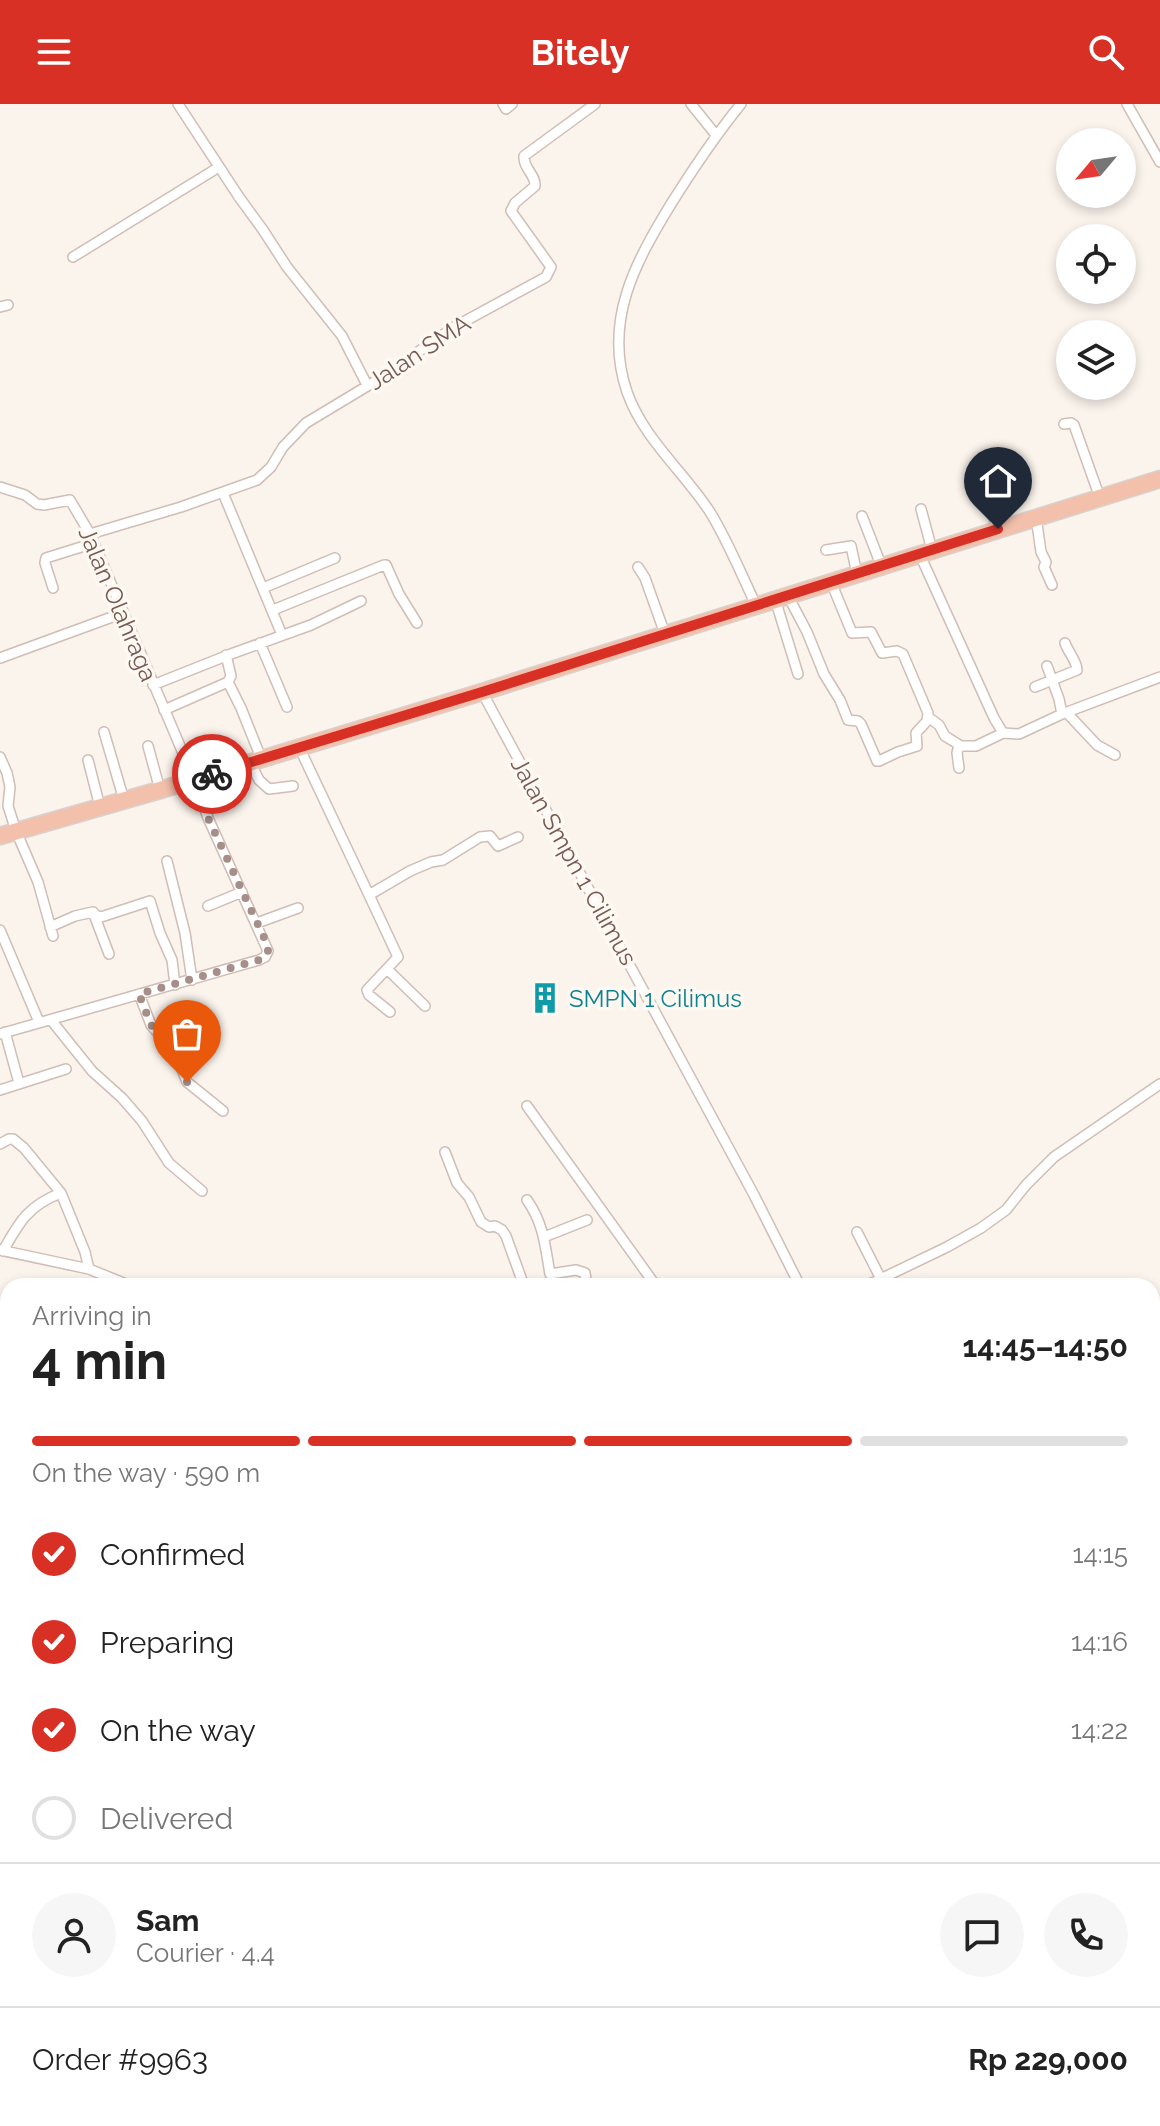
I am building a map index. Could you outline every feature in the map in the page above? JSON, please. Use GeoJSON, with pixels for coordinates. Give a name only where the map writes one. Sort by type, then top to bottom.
{"type":"FeatureCollection","features":[{"type":"Feature","properties":{"kind":"highway"},"geometry":{"type":"LineString","coordinates":[[8,834],[482,692],[1160,479]]}},
{"type":"Feature","properties":{"kind":"street"},"geometry":{"type":"LineString","coordinates":[[178,104],[287,267],[342,336],[367,385]]}},
{"type":"Feature","properties":{"kind":"street"},"geometry":{"type":"LineString","coordinates":[[503,104],[506,109],[512,104]]}},
{"type":"Feature","properties":{"kind":"street","name":"Jalan SMA"},"geometry":{"type":"LineString","coordinates":[[53,588],[46,558],[92,538],[257,480],[306,423],[456,326],[546,277],[551,267],[511,211],[515,203],[535,186],[536,181],[525,164],[524,156],[595,104]]}},
{"type":"Feature","properties":{"kind":"street"},"geometry":{"type":"LineString","coordinates":[[691,104],[716,135]]}},
{"type":"Feature","properties":{"kind":"street"},"geometry":{"type":"LineString","coordinates":[[741,104],[716,135],[643,250],[627,290],[618,342],[627,393],[648,433],[711,513],[756,605]]}},
{"type":"Feature","properties":{"kind":"street"},"geometry":{"type":"LineString","coordinates":[[1127,104],[1160,162]]}},
{"type":"Feature","properties":{"kind":"street"},"geometry":{"type":"LineString","coordinates":[[73,257],[219,167]]}},
{"type":"Feature","properties":{"kind":"street"},"geometry":{"type":"LineString","coordinates":[[1064,424],[1070,422],[1074,425],[1100,498]]}},
{"type":"Feature","properties":{"kind":"street","name":"Jalan Olahraga"},"geometry":{"type":"LineString","coordinates":[[0,487],[25,495],[37,504],[70,500],[92,538],[208,818],[267,944],[265,957],[192,980]]}},
{"type":"Feature","properties":{"kind":"street"},"geometry":{"type":"LineString","coordinates":[[223,493],[282,635]]}},
{"type":"Feature","properties":{"kind":"street"},"geometry":{"type":"LineString","coordinates":[[985,495],[998,529]]}},
{"type":"Feature","properties":{"kind":"street"},"geometry":{"type":"LineString","coordinates":[[921,509],[926,552],[994,718],[1003,733]]}},
{"type":"Feature","properties":{"kind":"street"},"geometry":{"type":"LineString","coordinates":[[862,516],[881,565]]}},
{"type":"Feature","properties":{"kind":"street"},"geometry":{"type":"LineString","coordinates":[[1036,517],[1041,552],[1046,562],[1044,567],[1052,585]]}},
{"type":"Feature","properties":{"kind":"street"},"geometry":{"type":"LineString","coordinates":[[826,550],[851,546],[857,574]]}},
{"type":"Feature","properties":{"kind":"street"},"geometry":{"type":"LineString","coordinates":[[263,588],[335,558]]}},
{"type":"Feature","properties":{"kind":"street"},"geometry":{"type":"LineString","coordinates":[[273,610],[386,565],[417,623]]}},
{"type":"Feature","properties":{"kind":"street"},"geometry":{"type":"LineString","coordinates":[[638,567],[665,634]]}},
{"type":"Feature","properties":{"kind":"street"},"geometry":{"type":"LineString","coordinates":[[831,582],[852,633],[871,632],[882,653],[897,651],[903,654],[928,717],[939,725],[945,736],[961,746],[976,746],[1003,733],[1019,734],[1064,713],[1160,677]]}},
{"type":"Feature","properties":{"kind":"street"},"geometry":{"type":"LineString","coordinates":[[781,597],[807,632],[848,720],[861,724],[877,761],[917,746],[916,733],[928,717]]}},
{"type":"Feature","properties":{"kind":"street"},"geometry":{"type":"LineString","coordinates":[[781,597],[798,674]]}},
{"type":"Feature","properties":{"kind":"street"},"geometry":{"type":"LineString","coordinates":[[153,685],[311,625],[361,601]]}},
{"type":"Feature","properties":{"kind":"street"},"geometry":{"type":"LineString","coordinates":[[0,658],[123,613]]}},
{"type":"Feature","properties":{"kind":"street"},"geometry":{"type":"LineString","coordinates":[[260,643],[287,707]]}},
{"type":"Feature","properties":{"kind":"street"},"geometry":{"type":"LineString","coordinates":[[1035,687],[1077,670],[1077,664],[1065,643]]}},
{"type":"Feature","properties":{"kind":"street"},"geometry":{"type":"LineString","coordinates":[[164,710],[228,682],[231,676],[226,655]]}},
{"type":"Feature","properties":{"kind":"street"},"geometry":{"type":"LineString","coordinates":[[1047,666],[1064,713],[1097,745],[1115,755]]}},
{"type":"Feature","properties":{"kind":"street"},"geometry":{"type":"LineString","coordinates":[[228,682],[241,708],[259,780],[269,789],[293,786]]}},
{"type":"Feature","properties":{"kind":"street","name":"Jalan Smpn 1 Cilimus"},"geometry":{"type":"LineString","coordinates":[[482,692],[796,1278]]}},
{"type":"Feature","properties":{"kind":"street"},"geometry":{"type":"LineString","coordinates":[[104,732],[124,800]]}},
{"type":"Feature","properties":{"kind":"street"},"geometry":{"type":"LineString","coordinates":[[148,746],[160,790]]}},
{"type":"Feature","properties":{"kind":"street"},"geometry":{"type":"LineString","coordinates":[[298,746],[398,957],[367,988],[369,995],[390,1012]]}},
{"type":"Feature","properties":{"kind":"street"},"geometry":{"type":"LineString","coordinates":[[959,768],[957,753],[961,746]]}},
{"type":"Feature","properties":{"kind":"street"},"geometry":{"type":"LineString","coordinates":[[0,757],[10,787],[8,834],[38,882],[51,931],[75,916],[93,912]]}},
{"type":"Feature","properties":{"kind":"street"},"geometry":{"type":"LineString","coordinates":[[88,760],[100,807]]}},
{"type":"Feature","properties":{"kind":"street"},"geometry":{"type":"LineString","coordinates":[[369,895],[410,871],[446,859],[480,837],[490,836],[498,846],[518,837]]}},
{"type":"Feature","properties":{"kind":"street"},"geometry":{"type":"LineString","coordinates":[[19,1083],[2,1033],[192,980],[185,933],[167,861]]}},
{"type":"Feature","properties":{"kind":"street"},"geometry":{"type":"LineString","coordinates":[[208,906],[242,892]]}},
{"type":"Feature","properties":{"kind":"street"},"geometry":{"type":"LineString","coordinates":[[93,912],[101,917],[150,901],[172,960],[175,985]]}},
{"type":"Feature","properties":{"kind":"street"},"geometry":{"type":"LineString","coordinates":[[257,923],[298,908]]}},
{"type":"Feature","properties":{"kind":"street"},"geometry":{"type":"LineString","coordinates":[[93,912],[109,954]]}},
{"type":"Feature","properties":{"kind":"street"},"geometry":{"type":"LineString","coordinates":[[0,930],[39,1022]]}},
{"type":"Feature","properties":{"kind":"street"},"geometry":{"type":"LineString","coordinates":[[387,969],[425,1006]]}},
{"type":"Feature","properties":{"kind":"street"},"geometry":{"type":"LineString","coordinates":[[139,994],[153,1029],[158,1033],[182,1025]]}},
{"type":"Feature","properties":{"kind":"street"},"geometry":{"type":"LineString","coordinates":[[51,1020],[92,1071],[142,1121],[169,1163],[202,1191]]}},
{"type":"Feature","properties":{"kind":"street"},"geometry":{"type":"LineString","coordinates":[[166,1032],[187,1082],[223,1111]]}},
{"type":"Feature","properties":{"kind":"street"},"geometry":{"type":"LineString","coordinates":[[0,1090],[66,1069]]}},
{"type":"Feature","properties":{"kind":"street"},"geometry":{"type":"LineString","coordinates":[[883,1278],[981,1228],[1006,1210],[1058,1154],[1160,1084]]}},
{"type":"Feature","properties":{"kind":"street"},"geometry":{"type":"LineString","coordinates":[[527,1106],[650,1278]]}},
{"type":"Feature","properties":{"kind":"street"},"geometry":{"type":"LineString","coordinates":[[0,1144],[9,1139],[16,1141],[61,1193],[89,1269]]}},
{"type":"Feature","properties":{"kind":"street"},"geometry":{"type":"LineString","coordinates":[[445,1152],[457,1183],[469,1197],[481,1222],[489,1227],[495,1226],[506,1236],[521,1278]]}},
{"type":"Feature","properties":{"kind":"street"},"geometry":{"type":"LineString","coordinates":[[61,1193],[47,1199],[21,1219],[2,1250],[89,1269],[109,1278]]}},
{"type":"Feature","properties":{"kind":"street"},"geometry":{"type":"LineString","coordinates":[[527,1200],[537,1214],[550,1274],[580,1270],[586,1278]]}},
{"type":"Feature","properties":{"kind":"street"},"geometry":{"type":"LineString","coordinates":[[544,1237],[587,1220]]}},
{"type":"Feature","properties":{"kind":"street"},"geometry":{"type":"LineString","coordinates":[[857,1232],[880,1278]]}},
{"type":"Feature","properties":{"kind":"way so far"},"geometry":{"type":"LineString","coordinates":[[187,1082],[168,1034],[155,1032],[139,994],[259,960],[268,951],[208,818],[194,779],[212,774]]}},
{"type":"Feature","properties":{"kind":"place","name":"SMPN 1 Cilimus"},"geometry":{"type":"Point","coordinates":[545,998]}},
{"type":"Feature","properties":{"kind":"route"},"geometry":{"type":"LineString","coordinates":[[212,774],[998,529]]}}]}
